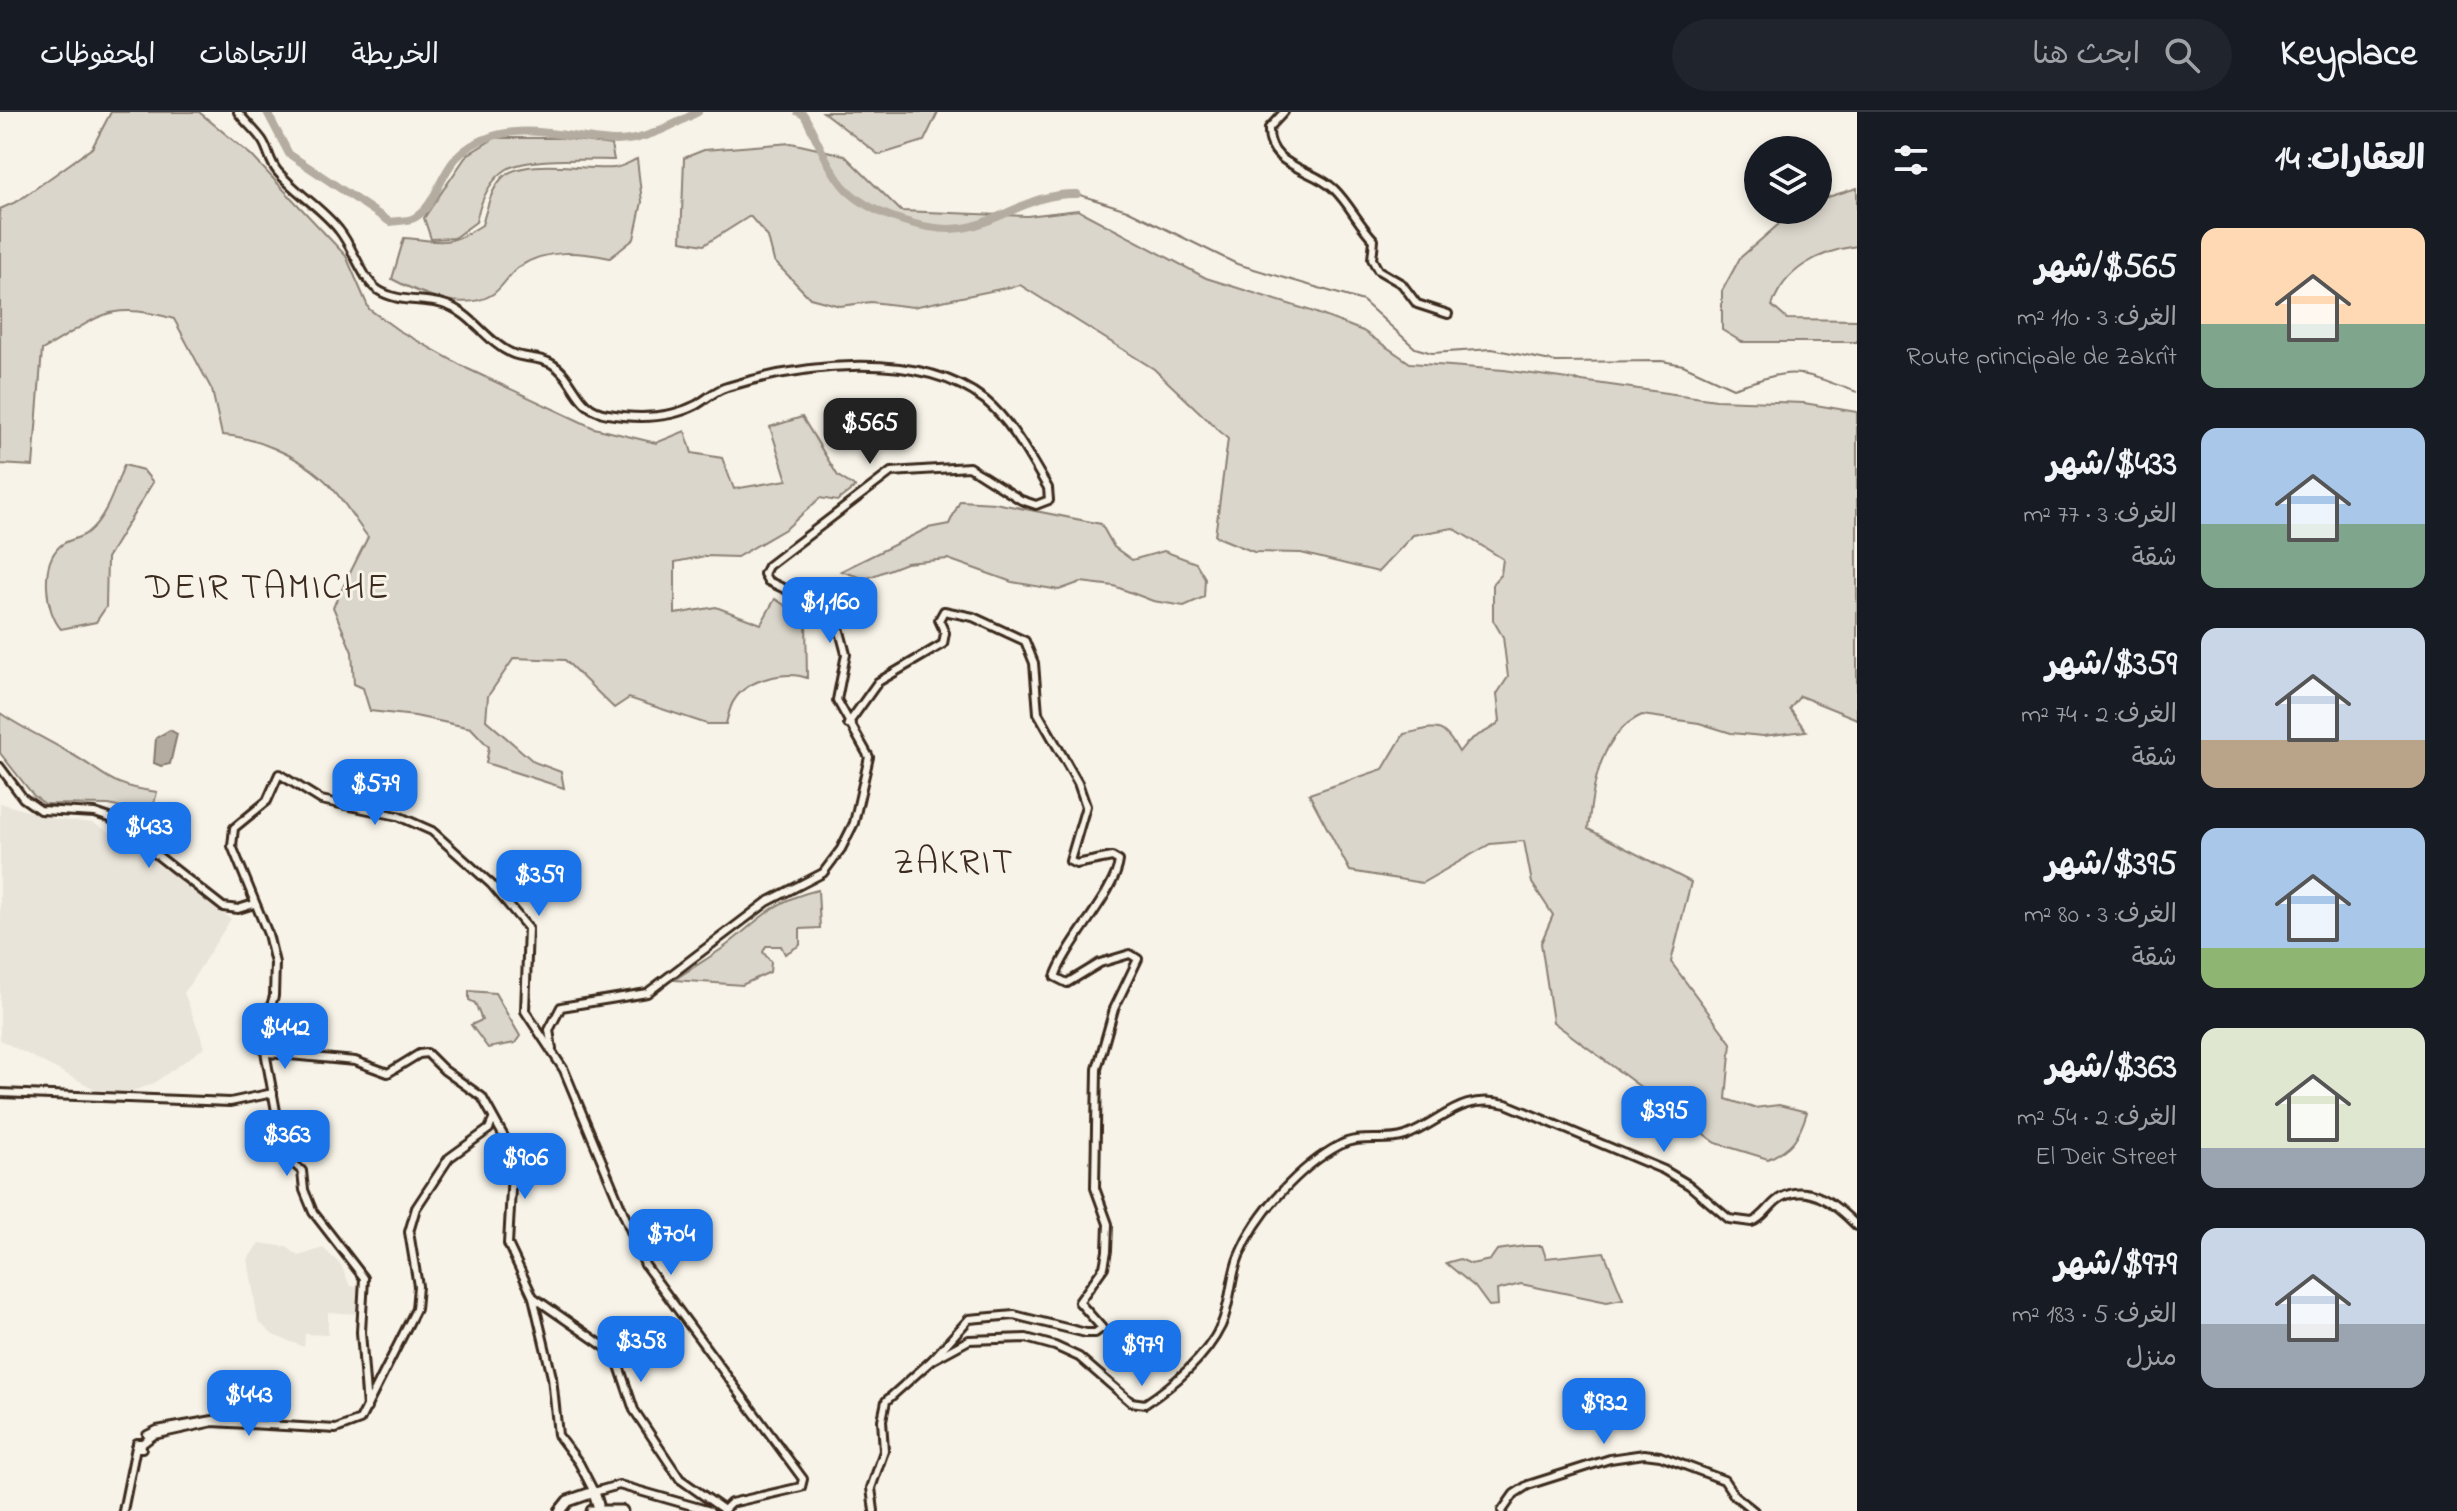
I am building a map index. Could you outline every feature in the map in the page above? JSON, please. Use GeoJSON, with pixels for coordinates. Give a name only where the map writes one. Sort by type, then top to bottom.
{"type":"FeatureCollection","features":[{"type":"Feature","properties":{"kind":"highway"},"geometry":{"type":"LineString","coordinates":[[560,1511],[568,1501],[594,1492],[595,1508],[622,1511]]}},
{"type":"Feature","properties":{"kind":"street"},"geometry":{"type":"LineString","coordinates":[[238,112],[263,141],[276,170],[336,226],[358,258],[366,278],[376,289],[399,298],[430,301],[462,313],[509,353],[547,361],[557,367],[588,408],[607,414],[668,417],[696,405],[720,389],[802,370],[863,366],[948,379],[996,411],[1048,488],[1048,502],[1036,505],[1021,500],[969,467],[891,472],[767,569],[764,574],[770,583],[810,601],[838,624],[846,654],[837,696],[848,724],[867,748],[869,757],[854,823],[823,873],[767,902],[647,993],[561,1007],[549,1030],[552,1049]]}},
{"type":"Feature","properties":{"kind":"street"},"geometry":{"type":"LineString","coordinates":[[1284,112],[1269,128],[1275,151],[1297,169],[1334,188],[1375,243],[1372,259],[1378,270],[1402,284],[1417,304],[1448,314]]}},
{"type":"Feature","properties":{"kind":"street"},"geometry":{"type":"LineString","coordinates":[[848,724],[878,682],[943,644],[945,633],[939,620],[944,611],[973,617],[1025,641],[1034,663],[1038,713],[1078,783],[1086,806],[1070,861],[1076,864],[1112,857],[1119,861],[1112,879],[1078,932],[1055,977],[1067,983],[1113,958],[1134,955],[1138,959],[1114,1009],[1096,1081],[1095,1188],[1108,1224],[1107,1251],[1104,1267],[1079,1302],[1102,1328],[1095,1333],[1086,1333],[1014,1315],[978,1317],[964,1322],[932,1360]]}},
{"type":"Feature","properties":{"kind":"street"},"geometry":{"type":"LineString","coordinates":[[0,767],[23,798],[40,810],[105,815],[223,907],[238,909],[254,904]]}},
{"type":"Feature","properties":{"kind":"street"},"geometry":{"type":"LineString","coordinates":[[367,1408],[361,1332],[364,1278],[313,1212],[304,1190],[302,1171],[284,1155],[262,1029],[276,980],[275,963],[268,934],[232,846],[232,833],[243,817],[267,801],[279,774],[321,800],[412,821],[442,838],[480,873],[528,928],[525,1011],[552,1049],[568,1079],[645,1265],[803,1479],[801,1487],[729,1503],[724,1510],[680,1479],[634,1410],[615,1354],[533,1297]]}},
{"type":"Feature","properties":{"kind":"street"},"geometry":{"type":"LineString","coordinates":[[268,1053],[355,1061],[388,1073],[419,1054],[427,1053],[444,1070],[478,1093],[511,1148],[514,1162],[508,1244],[533,1297],[550,1367],[557,1432],[594,1492],[617,1484],[710,1511]]}},
{"type":"Feature","properties":{"kind":"street"},"geometry":{"type":"LineString","coordinates":[[0,1093],[230,1102],[273,1093]]}},
{"type":"Feature","properties":{"kind":"street"},"geometry":{"type":"LineString","coordinates":[[874,1511],[871,1488],[884,1451],[884,1405],[903,1383],[932,1360],[973,1339],[1033,1339],[1071,1352],[1131,1402],[1145,1404],[1189,1368],[1213,1339],[1222,1322],[1238,1257],[1246,1241],[1264,1212],[1300,1176],[1343,1143],[1406,1135],[1444,1113],[1476,1102],[1506,1104],[1664,1170],[1689,1185],[1729,1219],[1752,1222],[1784,1196],[1802,1194],[1830,1201],[1857,1226]]}},
{"type":"Feature","properties":{"kind":"street"},"geometry":{"type":"LineString","coordinates":[[125,1511],[140,1446],[162,1431],[222,1420],[344,1426],[360,1420],[418,1302],[409,1242],[412,1217],[449,1158],[487,1130],[493,1120]]}},
{"type":"Feature","properties":{"kind":"street"},"geometry":{"type":"LineString","coordinates":[[487,1130],[500,1134]]}},
{"type":"Feature","properties":{"kind":"street"},"geometry":{"type":"LineString","coordinates":[[1502,1511],[1514,1494],[1528,1485],[1630,1455],[1660,1456],[1724,1480],[1734,1495],[1754,1511]]}},
{"type":"Feature","properties":{"kind":"shaded area"},"geometry":{"type":"Polygon","coordinates":[[[111,112],[199,112],[251,155],[346,256],[369,309],[398,330],[468,369],[594,428],[656,443],[685,431],[692,453],[722,458],[734,489],[787,480],[770,427],[802,417],[838,476],[855,487],[837,501],[820,498],[787,528],[737,557],[705,556],[675,562],[675,614],[716,607],[761,624],[775,599],[806,619],[807,678],[789,675],[758,681],[735,699],[726,724],[707,724],[629,698],[614,708],[565,660],[514,658],[488,696],[486,720],[534,762],[561,772],[564,788],[486,763],[489,747],[471,728],[415,716],[370,711],[363,688],[354,684],[352,652],[333,607],[368,537],[334,490],[311,469],[261,443],[222,435],[212,390],[174,319],[152,313],[133,311],[104,315],[42,350],[33,466],[0,464],[0,209],[18,201],[92,148],[111,112]]]}},
{"type":"Feature","properties":{"kind":"shaded area"},"geometry":{"type":"Polygon","coordinates":[[[823,112],[938,112],[924,141],[879,155],[823,112]]]}},
{"type":"Feature","properties":{"kind":"shaded area"},"geometry":{"type":"Polygon","coordinates":[[[495,138],[562,138],[611,145],[614,160],[543,161],[507,169],[486,193],[476,222],[454,238],[431,239],[424,218],[467,155],[495,138]]]}},
{"type":"Feature","properties":{"kind":"shaded area"},"geometry":{"type":"Polygon","coordinates":[[[791,143],[844,155],[901,211],[1027,216],[1078,210],[1206,278],[1363,331],[1410,363],[1504,370],[1716,400],[1804,403],[1857,412],[1857,719],[1800,696],[1790,709],[1806,731],[1763,736],[1731,733],[1699,723],[1642,715],[1616,735],[1607,748],[1592,796],[1588,829],[1691,882],[1671,962],[1731,1043],[1726,1099],[1754,1108],[1779,1105],[1807,1112],[1801,1129],[1789,1146],[1768,1159],[1716,1143],[1553,1022],[1541,943],[1553,915],[1532,883],[1524,841],[1490,844],[1422,883],[1350,871],[1309,794],[1383,769],[1404,734],[1438,729],[1448,735],[1459,752],[1469,741],[1500,721],[1497,694],[1508,677],[1503,637],[1493,620],[1493,583],[1501,574],[1503,559],[1453,528],[1413,535],[1378,572],[1301,553],[1254,552],[1215,536],[1228,439],[1154,369],[1020,285],[913,307],[871,302],[840,306],[810,298],[774,261],[768,237],[750,216],[704,245],[681,241],[684,158],[704,150],[791,143]]]}},
{"type":"Feature","properties":{"kind":"shaded area"},"geometry":{"type":"Polygon","coordinates":[[[637,159],[642,202],[634,239],[610,258],[576,253],[541,257],[519,267],[493,294],[469,302],[441,299],[392,279],[404,238],[452,240],[482,225],[495,189],[502,178],[512,171],[539,166],[614,168],[637,159]]]}},
{"type":"Feature","properties":{"kind":"shaded area"},"geometry":{"type":"Polygon","coordinates":[[[1857,188],[1857,246],[1830,252],[1805,264],[1785,282],[1772,306],[1787,319],[1857,320],[1857,342],[1742,342],[1722,330],[1722,291],[1740,258],[1779,224],[1832,224],[1832,196],[1857,188]]]}},
{"type":"Feature","properties":{"kind":"shaded area"},"geometry":{"type":"Polygon","coordinates":[[[124,465],[143,470],[153,482],[107,558],[106,607],[96,622],[61,629],[48,600],[49,564],[60,546],[95,526],[110,501],[124,465]]]}},
{"type":"Feature","properties":{"kind":"shaded area"},"geometry":{"type":"Polygon","coordinates":[[[960,501],[995,503],[1101,524],[1114,547],[1132,560],[1164,551],[1196,563],[1205,578],[1204,597],[1184,606],[1153,601],[1114,586],[1081,582],[1059,590],[1012,582],[948,559],[906,563],[865,579],[841,571],[928,528],[949,524],[960,501]]]}},
{"type":"Feature","properties":{"kind":"shaded area"},"geometry":{"type":"Polygon","coordinates":[[[0,713],[116,782],[157,792],[151,815],[109,805],[45,804],[34,796],[0,753],[0,713]]]}},
{"type":"Feature","properties":{"kind":"shaded area"},"geometry":{"type":"Polygon","coordinates":[[[170,730],[177,734],[170,764],[161,766],[154,763],[156,738],[170,730]]]}},
{"type":"Feature","properties":{"kind":"shaded area"},"geometry":{"type":"Polygon","coordinates":[[[0,803],[55,819],[93,823],[128,842],[231,919],[184,993],[205,1047],[151,1085],[129,1092],[97,1090],[0,1040],[0,803]]]}},
{"type":"Feature","properties":{"kind":"shaded area"},"geometry":{"type":"Polygon","coordinates":[[[818,890],[820,928],[800,929],[800,945],[785,954],[781,946],[766,946],[763,952],[771,962],[770,972],[742,985],[674,980],[721,950],[779,905],[818,890]]]}},
{"type":"Feature","properties":{"kind":"shaded area"},"geometry":{"type":"Polygon","coordinates":[[[469,991],[495,993],[520,1036],[515,1043],[488,1048],[471,1025],[482,1020],[475,1003],[469,1000],[469,991]]]}},
{"type":"Feature","properties":{"kind":"shaded area"},"geometry":{"type":"Polygon","coordinates":[[[259,1243],[287,1247],[299,1256],[323,1248],[341,1265],[350,1286],[361,1287],[358,1314],[328,1312],[328,1335],[305,1334],[304,1347],[273,1335],[258,1321],[248,1259],[259,1243]]]}},
{"type":"Feature","properties":{"kind":"shaded area"},"geometry":{"type":"Polygon","coordinates":[[[1542,1246],[1546,1258],[1604,1252],[1623,1299],[1607,1302],[1521,1284],[1497,1290],[1498,1305],[1489,1306],[1475,1287],[1446,1263],[1460,1259],[1471,1264],[1490,1260],[1497,1250],[1542,1246]]]}},
{"type":"Feature","properties":{"kind":"waterway"},"geometry":{"type":"LineString","coordinates":[[267,112],[289,154],[390,222],[412,219],[424,210],[460,154],[493,136],[540,132],[628,140],[659,131],[698,112]]}},
{"type":"Feature","properties":{"kind":"waterway"},"geometry":{"type":"LineString","coordinates":[[798,112],[804,115],[847,190],[873,208],[907,222],[942,228],[973,226],[1035,201],[1077,194]]}},
{"type":"Feature","properties":{"kind":"waterway"},"geometry":{"type":"LineString","coordinates":[[1077,194],[1127,210],[1237,264],[1363,301],[1415,348],[1432,353],[1492,349],[1556,362],[1662,361],[1683,365],[1733,388],[1784,374],[1796,374],[1857,392]]}},
{"type":"Feature","properties":{"kind":"district","name":"DEIR TAMICHE"},"geometry":{"type":"Point","coordinates":[268,589]}},
{"type":"Feature","properties":{"kind":"district","name":"ZAKRIT"},"geometry":{"type":"Point","coordinates":[954,864]}}]}
